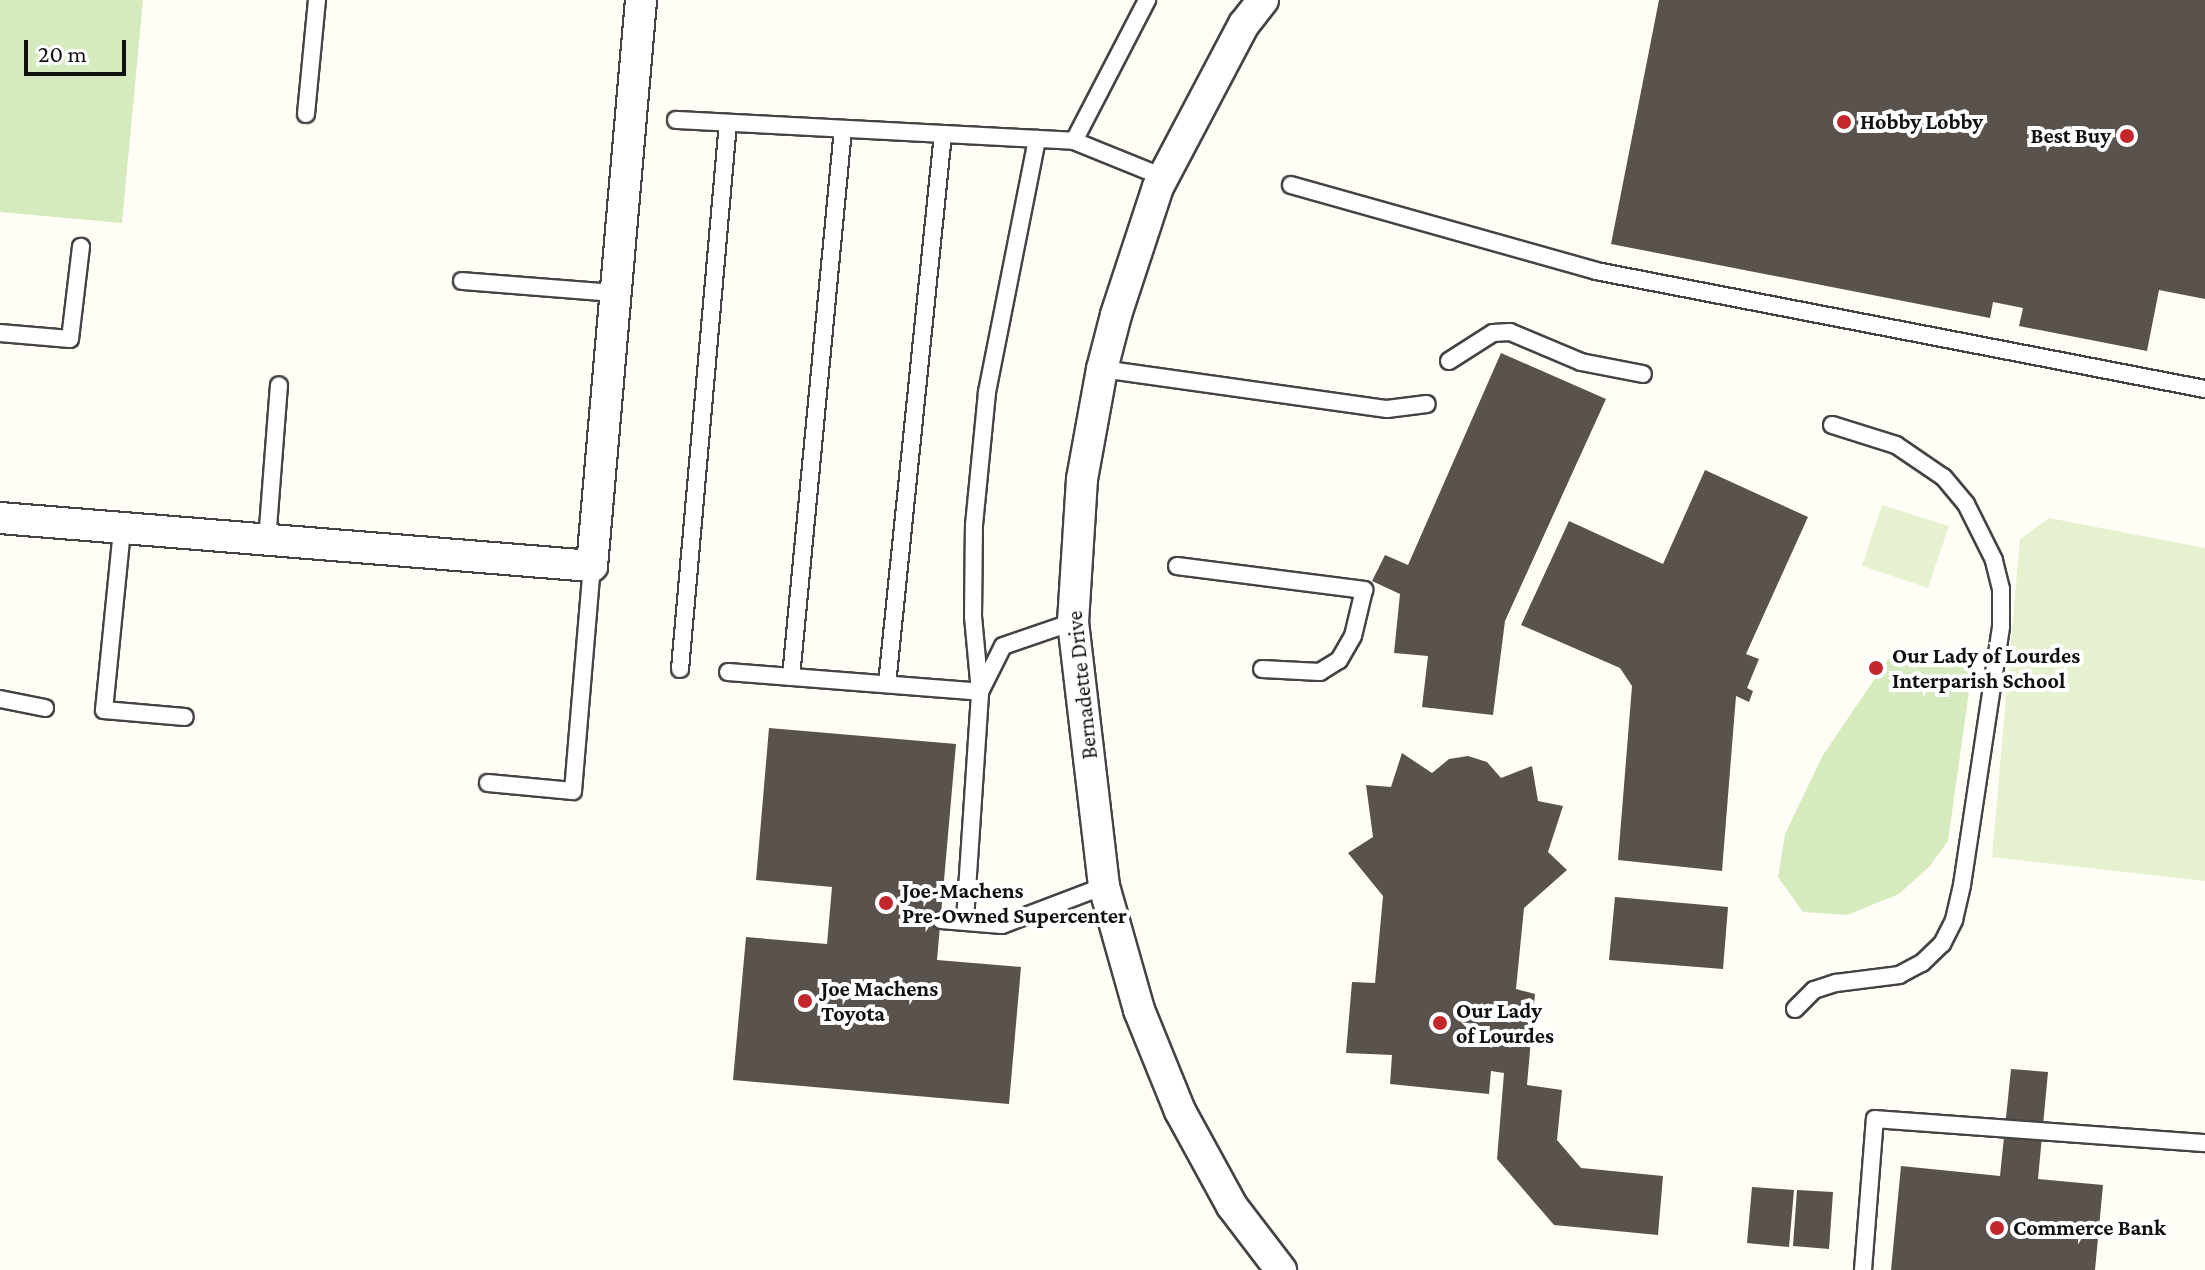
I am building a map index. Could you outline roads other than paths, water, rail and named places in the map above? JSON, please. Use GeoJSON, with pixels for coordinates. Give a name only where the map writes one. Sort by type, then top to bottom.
{"type":"FeatureCollection","features":[{"type":"Feature","properties":{"kind":"street"},"geometry":{"type":"LineString","coordinates":[[0,518],[592,566],[641,0]]}},
{"type":"Feature","properties":{"kind":"street","name":"Bernadette Drive"},"geometry":{"type":"LineString","coordinates":[[1263,0],[1244,24],[1163,177],[1102,369],[1082,479],[1073,622],[1104,886],[1139,1010],[1180,1111],[1232,1206],[1281,1270]]}},
{"type":"Feature","properties":{"kind":"lane"},"geometry":{"type":"LineString","coordinates":[[306,114],[317,0]]}},
{"type":"Feature","properties":{"kind":"lane"},"geometry":{"type":"LineString","coordinates":[[1074,141],[1147,0]]}},
{"type":"Feature","properties":{"kind":"lane"},"geometry":{"type":"LineString","coordinates":[[676,120],[1074,141],[1163,177]]}},
{"type":"Feature","properties":{"kind":"lane"},"geometry":{"type":"LineString","coordinates":[[680,669],[728,123]]}},
{"type":"Feature","properties":{"kind":"lane"},"geometry":{"type":"LineString","coordinates":[[791,677],[843,129]]}},
{"type":"Feature","properties":{"kind":"lane"},"geometry":{"type":"LineString","coordinates":[[887,684],[943,134]]}},
{"type":"Feature","properties":{"kind":"lane"},"geometry":{"type":"LineString","coordinates":[[965,920],[980,692],[973,617],[975,510],[987,392],[1037,139]]}},
{"type":"Feature","properties":{"kind":"lane"},"geometry":{"type":"LineString","coordinates":[[1291,185],[1596,271],[2205,389]]}},
{"type":"Feature","properties":{"kind":"lane"},"geometry":{"type":"LineString","coordinates":[[0,333],[70,339],[81,247]]}},
{"type":"Feature","properties":{"kind":"lane"},"geometry":{"type":"LineString","coordinates":[[462,281],[616,293]]}},
{"type":"Feature","properties":{"kind":"lane"},"geometry":{"type":"LineString","coordinates":[[1449,361],[1493,333],[1510,332],[1581,362],[1643,374]]}},
{"type":"Feature","properties":{"kind":"lane"},"geometry":{"type":"LineString","coordinates":[[1102,369],[1387,409],[1427,404]]}},
{"type":"Feature","properties":{"kind":"lane"},"geometry":{"type":"LineString","coordinates":[[267,541],[279,385]]}},
{"type":"Feature","properties":{"kind":"lane"},"geometry":{"type":"LineString","coordinates":[[1795,1009],[1814,990],[1899,975],[1922,963],[1942,944],[1954,920],[1962,885],[2001,626],[2001,589],[1994,560],[1966,504],[1943,477],[1896,445],[1832,425]]}},
{"type":"Feature","properties":{"kind":"lane"},"geometry":{"type":"LineString","coordinates":[[122,530],[104,710],[185,717]]}},
{"type":"Feature","properties":{"kind":"lane"},"geometry":{"type":"LineString","coordinates":[[488,783],[573,791],[592,566]]}},
{"type":"Feature","properties":{"kind":"lane"},"geometry":{"type":"LineString","coordinates":[[1177,566],[1364,590],[1353,636],[1339,660],[1320,672],[1262,669]]}},
{"type":"Feature","properties":{"kind":"lane"},"geometry":{"type":"LineString","coordinates":[[980,692],[1003,646],[1073,622]]}},
{"type":"Feature","properties":{"kind":"lane"},"geometry":{"type":"LineString","coordinates":[[728,672],[980,692]]}},
{"type":"Feature","properties":{"kind":"lane"},"geometry":{"type":"LineString","coordinates":[[0,699],[45,708]]}},
{"type":"Feature","properties":{"kind":"lane"},"geometry":{"type":"LineString","coordinates":[[941,920],[1002,925],[1104,886]]}},
{"type":"Feature","properties":{"kind":"lane"},"geometry":{"type":"LineString","coordinates":[[1863,1270],[1875,1119],[2205,1143]]}},
{"type":"Feature","properties":{"kind":"place","name":"Hobby Lobby"},"geometry":{"type":"Point","coordinates":[1844,122]}},
{"type":"Feature","properties":{"kind":"place","name":"Best Buy"},"geometry":{"type":"Point","coordinates":[2127,136]}},
{"type":"Feature","properties":{"kind":"place","name":"Our Lady of Lourdes Interparish School"},"geometry":{"type":"Point","coordinates":[1876,668]}},
{"type":"Feature","properties":{"kind":"place","name":"Joe-Machens Pre-Owned Supercenter"},"geometry":{"type":"Point","coordinates":[886,903]}},
{"type":"Feature","properties":{"kind":"place","name":"Joe Machens Toyota"},"geometry":{"type":"Point","coordinates":[805,1001]}},
{"type":"Feature","properties":{"kind":"place","name":"Our Lady of Lourdes"},"geometry":{"type":"Point","coordinates":[1440,1023]}},
{"type":"Feature","properties":{"kind":"place","name":"Commerce Bank"},"geometry":{"type":"Point","coordinates":[1997,1228]}}]}
